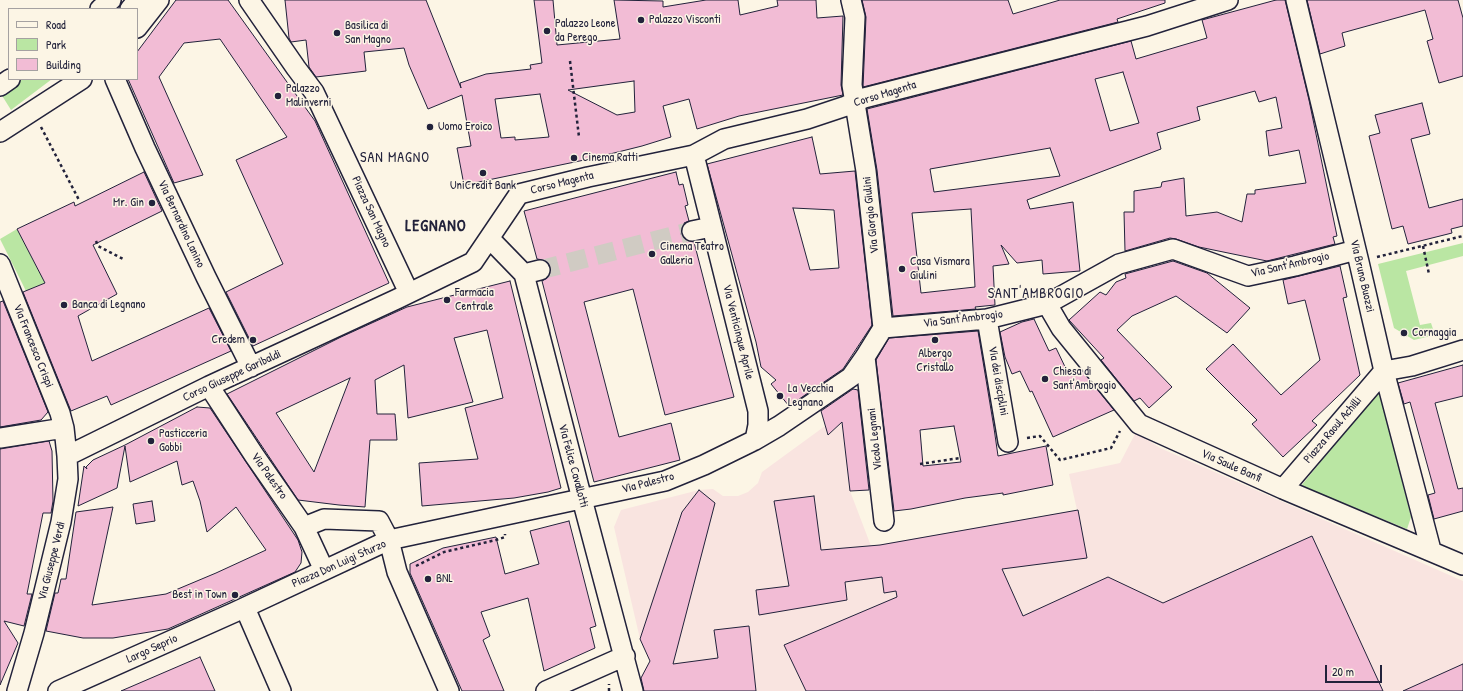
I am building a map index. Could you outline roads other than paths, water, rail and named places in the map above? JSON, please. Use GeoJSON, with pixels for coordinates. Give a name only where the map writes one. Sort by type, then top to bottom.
{"type":"FeatureCollection","features":[{"type":"Feature","properties":{"kind":"street"},"geometry":{"type":"LineString","coordinates":[[101,8],[111,0]]}},
{"type":"Feature","properties":{"kind":"street"},"geometry":{"type":"LineString","coordinates":[[131,8],[138,0]]}},
{"type":"Feature","properties":{"kind":"street"},"geometry":{"type":"LineString","coordinates":[[138,27],[159,0]]}},
{"type":"Feature","properties":{"kind":"street","name":"Piazza San Magno"},"geometry":{"type":"LineString","coordinates":[[250,0],[314,92],[403,296]]}},
{"type":"Feature","properties":{"kind":"street","name":"Via Giorgio Giulini"},"geometry":{"type":"LineString","coordinates":[[852,0],[854,17],[852,85],[866,171],[883,328]]}},
{"type":"Feature","properties":{"kind":"street","name":"Corso Magenta"},"geometry":{"type":"LineString","coordinates":[[490,239],[519,194],[588,177],[694,155],[724,139],[808,118],[864,98],[1147,26],[1228,0]]}},
{"type":"Feature","properties":{"kind":"street","name":"Via Bruno Buozzi"},"geometry":{"type":"LineString","coordinates":[[1296,0],[1384,370],[1431,550]]}},
{"type":"Feature","properties":{"kind":"street"},"geometry":{"type":"LineString","coordinates":[[0,86],[9,80]]}},
{"type":"Feature","properties":{"kind":"street"},"geometry":{"type":"LineString","coordinates":[[55,96],[69,80]]}},
{"type":"Feature","properties":{"kind":"street"},"geometry":{"type":"LineString","coordinates":[[0,132],[80,80]]}},
{"type":"Feature","properties":{"kind":"street","name":"Via Bernardino Lanino"},"geometry":{"type":"LineString","coordinates":[[115,80],[145,148],[217,300],[251,367]]}},
{"type":"Feature","properties":{"kind":"street","name":"Via Venticinque Aprile"},"geometry":{"type":"LineString","coordinates":[[694,155],[758,411],[758,426],[755,440]]}},
{"type":"Feature","properties":{"kind":"street"},"geometry":{"type":"LineString","coordinates":[[692,231],[711,227]]}},
{"type":"Feature","properties":{"kind":"street"},"geometry":{"type":"LineString","coordinates":[[403,296],[473,262],[490,239]]}},
{"type":"Feature","properties":{"kind":"street","name":"Via Felice Cavallotti"},"geometry":{"type":"LineString","coordinates":[[490,239],[532,272],[582,500],[625,656],[633,691]]}},
{"type":"Feature","properties":{"kind":"street","name":"Via Sant'Ambrogio"},"geometry":{"type":"LineString","coordinates":[[883,328],[987,319],[1047,304],[1119,264],[1173,249],[1248,276],[1295,266],[1358,256]]}},
{"type":"Feature","properties":{"kind":"street","name":"Via Francesco Crispi"},"geometry":{"type":"LineString","coordinates":[[0,264],[60,413],[64,428]]}},
{"type":"Feature","properties":{"kind":"street","name":"Corso Giuseppe Garibaldi"},"geometry":{"type":"LineString","coordinates":[[67,456],[209,386],[403,296]]}},
{"type":"Feature","properties":{"kind":"street","name":"Via Saule Banfi"},"geometry":{"type":"LineString","coordinates":[[1047,304],[1061,328],[1139,424],[1283,489],[1431,550],[1463,565]]}},
{"type":"Feature","properties":{"kind":"street","name":"Via dei disciplini"},"geometry":{"type":"LineString","coordinates":[[987,319],[1008,442]]}},
{"type":"Feature","properties":{"kind":"street","name":"Via Palestro"},"geometry":{"type":"LineString","coordinates":[[389,540],[582,500],[665,481],[755,440],[779,426],[851,377],[883,328]]}},
{"type":"Feature","properties":{"kind":"street"},"geometry":{"type":"LineString","coordinates":[[1384,370],[1412,366],[1463,350]]}},
{"type":"Feature","properties":{"kind":"street","name":"Vicolo Legnani"},"geometry":{"type":"LineString","coordinates":[[865,357],[884,521]]}},
{"type":"Feature","properties":{"kind":"street","name":"Piazza Raoul Achilli"},"geometry":{"type":"LineString","coordinates":[[1283,489],[1384,370]]}},
{"type":"Feature","properties":{"kind":"street","name":"Via Palestro"},"geometry":{"type":"LineString","coordinates":[[209,386],[304,527],[324,570]]}},
{"type":"Feature","properties":{"kind":"street"},"geometry":{"type":"LineString","coordinates":[[0,438],[64,428]]}},
{"type":"Feature","properties":{"kind":"street","name":"Via Giuseppe Verdi"},"geometry":{"type":"LineString","coordinates":[[18,691],[34,633],[61,522],[68,479],[64,428]]}},
{"type":"Feature","properties":{"kind":"street"},"geometry":{"type":"LineString","coordinates":[[304,527],[324,519],[379,521],[389,540]]}},
{"type":"Feature","properties":{"kind":"street","name":"Piazza Don Luigi Sturzo"},"geometry":{"type":"LineString","coordinates":[[245,608],[389,540],[397,572],[449,691]]}},
{"type":"Feature","properties":{"kind":"street"},"geometry":{"type":"LineString","coordinates":[[245,608],[281,691]]}},
{"type":"Feature","properties":{"kind":"street","name":"Largo Seprio"},"geometry":{"type":"LineString","coordinates":[[58,691],[245,608]]}},
{"type":"Feature","properties":{"kind":"street"},"geometry":{"type":"LineString","coordinates":[[546,691],[625,656]]}},
{"type":"Feature","properties":{"kind":"tunnel"},"geometry":{"type":"LineString","coordinates":[[540,270],[692,231]]}},
{"type":"Feature","properties":{"kind":"place","name":"Palazzo Visconti"},"geometry":{"type":"Point","coordinates":[641,20]}},
{"type":"Feature","properties":{"kind":"place","name":"Palazzo Leone da Perego"},"geometry":{"type":"Point","coordinates":[547,31]}},
{"type":"Feature","properties":{"kind":"place","name":"Basilica di San Magno"},"geometry":{"type":"Point","coordinates":[337,33]}},
{"type":"Feature","properties":{"kind":"place","name":"Palazzo Malinverni"},"geometry":{"type":"Point","coordinates":[278,96]}},
{"type":"Feature","properties":{"kind":"place","name":"Uomo Eroico"},"geometry":{"type":"Point","coordinates":[430,127]}},
{"type":"Feature","properties":{"kind":"place","name":"Cinema Ratti"},"geometry":{"type":"Point","coordinates":[574,158]}},
{"type":"Feature","properties":{"kind":"place","name":"UniCredit Bank"},"geometry":{"type":"Point","coordinates":[483,173]}},
{"type":"Feature","properties":{"kind":"place","name":"Mr. Gin"},"geometry":{"type":"Point","coordinates":[152,203]}},
{"type":"Feature","properties":{"kind":"place","name":"Cinema Teatro Galleria"},"geometry":{"type":"Point","coordinates":[652,254]}},
{"type":"Feature","properties":{"kind":"place","name":"Casa Vismara Giulini"},"geometry":{"type":"Point","coordinates":[902,269]}},
{"type":"Feature","properties":{"kind":"place","name":"Farmacia Centrale"},"geometry":{"type":"Point","coordinates":[447,300]}},
{"type":"Feature","properties":{"kind":"place","name":"Banca di Legnano"},"geometry":{"type":"Point","coordinates":[64,305]}},
{"type":"Feature","properties":{"kind":"place","name":"Cornaggia"},"geometry":{"type":"Point","coordinates":[1404,333]}},
{"type":"Feature","properties":{"kind":"place","name":"Credem"},"geometry":{"type":"Point","coordinates":[253,340]}},
{"type":"Feature","properties":{"kind":"place","name":"Albergo Cristallo"},"geometry":{"type":"Point","coordinates":[935,340]}},
{"type":"Feature","properties":{"kind":"place","name":"Chiesa di Sant'Ambrogio"},"geometry":{"type":"Point","coordinates":[1045,379]}},
{"type":"Feature","properties":{"kind":"place","name":"La Vecchia Legnano"},"geometry":{"type":"Point","coordinates":[780,396]}},
{"type":"Feature","properties":{"kind":"place","name":"Pasticceria Gobbi"},"geometry":{"type":"Point","coordinates":[151,441]}},
{"type":"Feature","properties":{"kind":"place","name":"BNL"},"geometry":{"type":"Point","coordinates":[428,579]}},
{"type":"Feature","properties":{"kind":"place","name":"Best in Town"},"geometry":{"type":"Point","coordinates":[235,595]}},
{"type":"Feature","properties":{"kind":"district","name":"SAN MAGNO"},"geometry":{"type":"Point","coordinates":[395,158]}},
{"type":"Feature","properties":{"kind":"district","name":"LEGNANO"},"geometry":{"type":"Point","coordinates":[436,227]}},
{"type":"Feature","properties":{"kind":"district","name":"SANT'AMBROGIO"},"geometry":{"type":"Point","coordinates":[1036,294]}}]}
